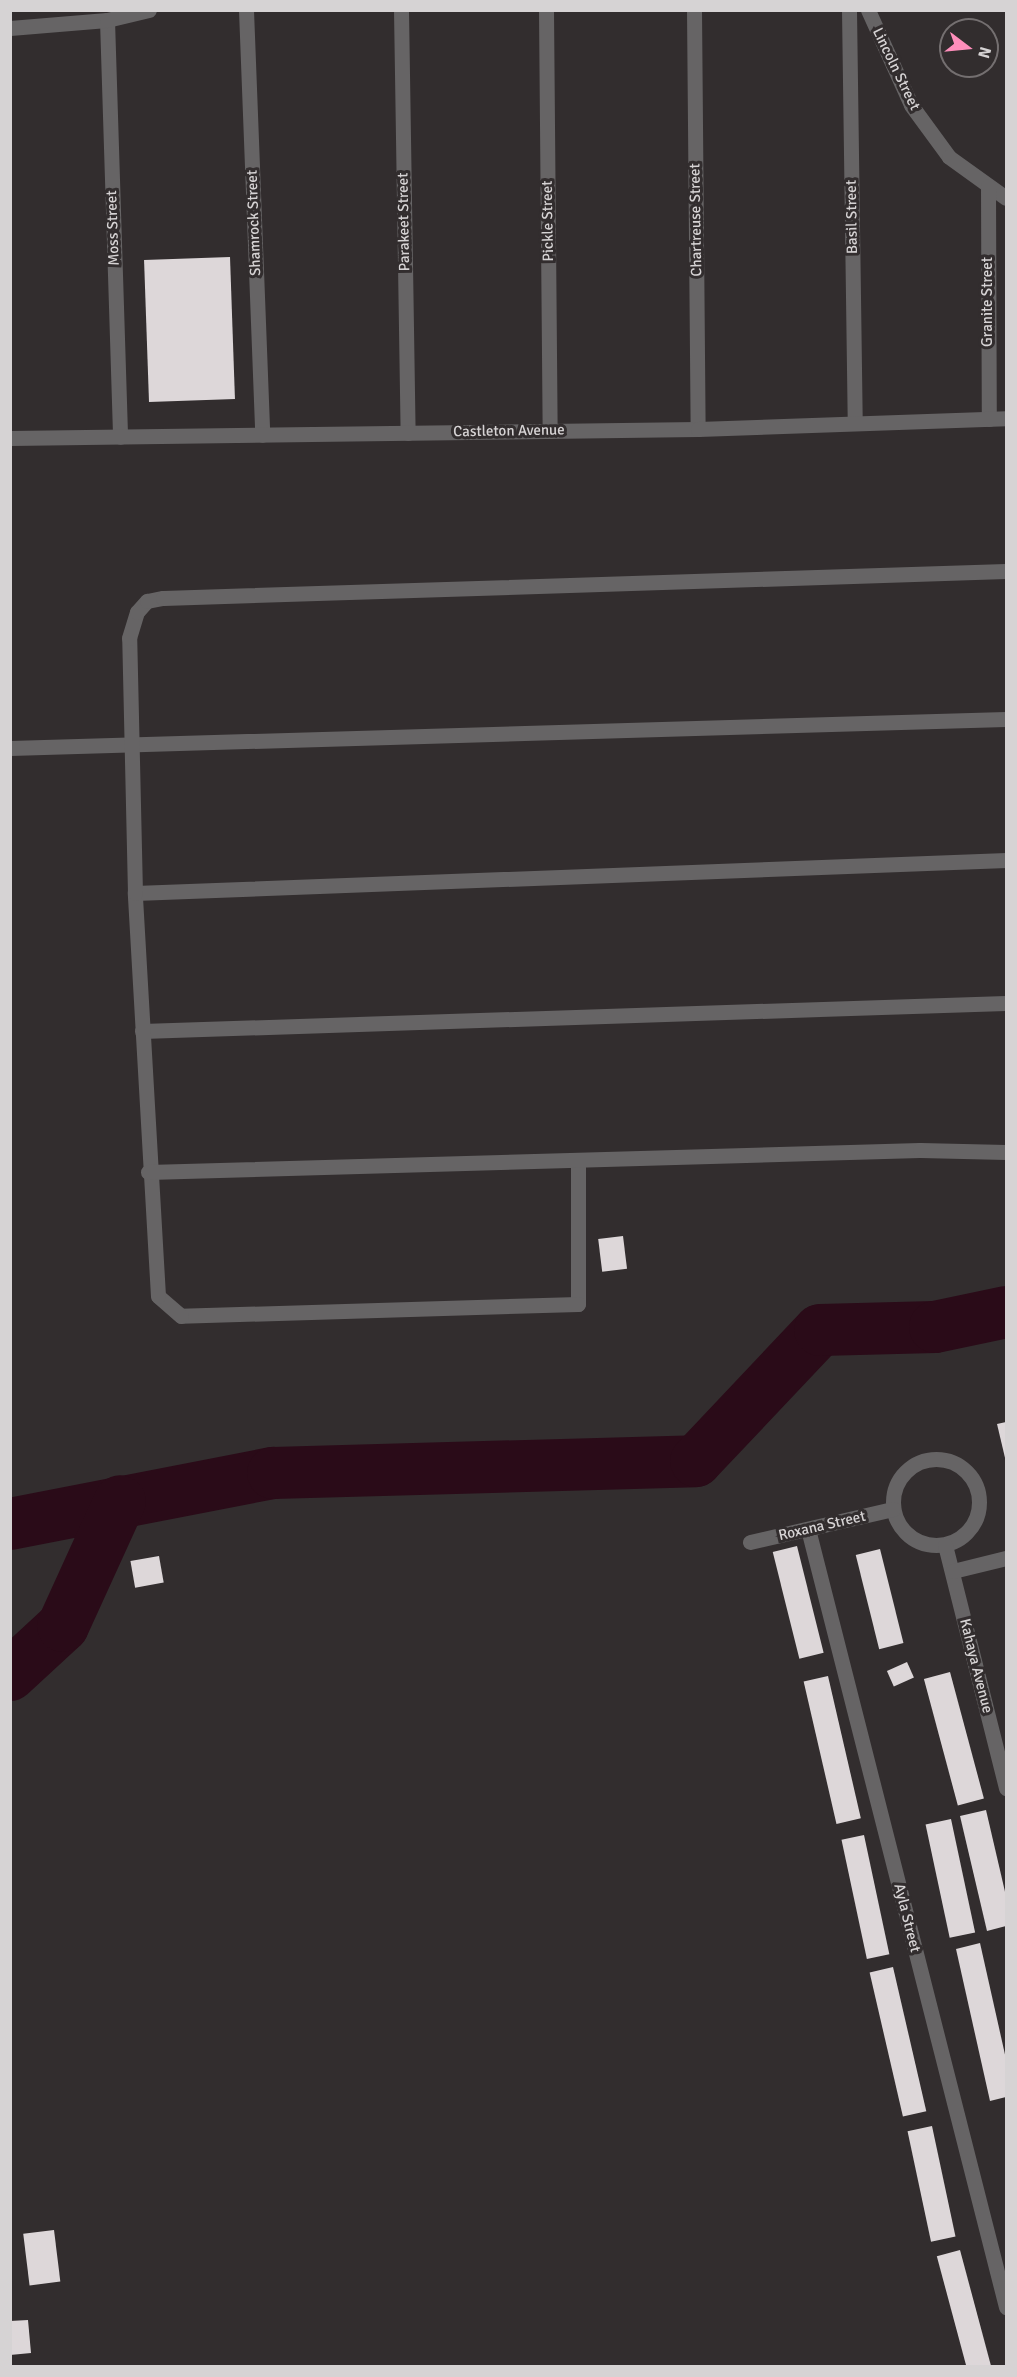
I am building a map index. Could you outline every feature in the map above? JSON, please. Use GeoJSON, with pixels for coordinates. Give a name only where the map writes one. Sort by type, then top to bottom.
{"type":"FeatureCollection","features":[{"type":"Feature","properties":{"kind":"street"},"geometry":{"type":"LineString","coordinates":[[10,28],[107,20],[149,10]]}},
{"type":"Feature","properties":{"kind":"street","name":"Shamrock Street"},"geometry":{"type":"LineString","coordinates":[[246,10],[262,435]]}},
{"type":"Feature","properties":{"kind":"street","name":"Parakeet Street"},"geometry":{"type":"LineString","coordinates":[[400,10],[408,433]]}},
{"type":"Feature","properties":{"kind":"street","name":"Pickle Street"},"geometry":{"type":"LineString","coordinates":[[546,10],[550,431]]}},
{"type":"Feature","properties":{"kind":"street","name":"Chartreuse Street"},"geometry":{"type":"LineString","coordinates":[[694,10],[698,429]]}},
{"type":"Feature","properties":{"kind":"street","name":"Basil Street"},"geometry":{"type":"LineString","coordinates":[[849,10],[855,423]]}},
{"type":"Feature","properties":{"kind":"street","name":"Lincoln Street"},"geometry":{"type":"LineString","coordinates":[[867,10],[911,105],[949,157],[1006,198]]}},
{"type":"Feature","properties":{"kind":"street","name":"Moss Street"},"geometry":{"type":"LineString","coordinates":[[107,20],[120,436]]}},
{"type":"Feature","properties":{"kind":"street","name":"Granite Street"},"geometry":{"type":"LineString","coordinates":[[988,186],[989,419]]}},
{"type":"Feature","properties":{"kind":"street","name":"Castleton Avenue"},"geometry":{"type":"LineString","coordinates":[[10,438],[698,429],[1006,418]]}},
{"type":"Feature","properties":{"kind":"street"},"geometry":{"type":"LineString","coordinates":[[578,1160],[578,1304],[181,1316],[158,1296],[148,1172],[135,893],[131,623],[147,601],[163,598],[1006,571]]}},
{"type":"Feature","properties":{"kind":"street"},"geometry":{"type":"LineString","coordinates":[[10,748],[1006,719]]}},
{"type":"Feature","properties":{"kind":"street"},"geometry":{"type":"LineString","coordinates":[[135,893],[1006,860]]}},
{"type":"Feature","properties":{"kind":"street"},"geometry":{"type":"LineString","coordinates":[[142,1031],[1006,1003]]}},
{"type":"Feature","properties":{"kind":"street"},"geometry":{"type":"LineString","coordinates":[[148,1172],[920,1150],[1006,1152]]}},
{"type":"Feature","properties":{"kind":"street"},"geometry":{"type":"LineString","coordinates":[[942,1459],[961,1466],[974,1481],[980,1507],[969,1531],[945,1545],[918,1542],[902,1528],[893,1509],[897,1483],[916,1463],[942,1459]]}},
{"type":"Feature","properties":{"kind":"street","name":"Roxana Street"},"geometry":{"type":"LineString","coordinates":[[750,1542],[893,1509]]}},
{"type":"Feature","properties":{"kind":"street","name":"Ayla Street"},"geometry":{"type":"LineString","coordinates":[[808,1529],[1006,2307]]}},
{"type":"Feature","properties":{"kind":"street","name":"Kahaya Avenue"},"geometry":{"type":"LineString","coordinates":[[945,1545],[1006,1788]]}},
{"type":"Feature","properties":{"kind":"street"},"geometry":{"type":"LineString","coordinates":[[953,1570],[1006,1558]]}},
{"type":"Feature","properties":{"kind":"building"},"geometry":{"type":"Polygon","coordinates":[[[230,257],[235,399],[149,402],[144,260],[230,257]]]}},
{"type":"Feature","properties":{"kind":"building"},"geometry":{"type":"Polygon","coordinates":[[[623,1236],[627,1269],[602,1272],[598,1239],[623,1236]]]}},
{"type":"Feature","properties":{"kind":"building"},"geometry":{"type":"Polygon","coordinates":[[[1006,1422],[1006,1462],[997,1424],[1006,1422]]]}},
{"type":"Feature","properties":{"kind":"building"},"geometry":{"type":"Polygon","coordinates":[[[797,1546],[824,1653],[799,1659],[773,1552],[797,1546]]]}},
{"type":"Feature","properties":{"kind":"building"},"geometry":{"type":"Polygon","coordinates":[[[880,1549],[903,1643],[879,1649],[856,1555],[880,1549]]]}},
{"type":"Feature","properties":{"kind":"building"},"geometry":{"type":"Polygon","coordinates":[[[159,1556],[164,1583],[135,1588],[130,1561],[159,1556]]]}},
{"type":"Feature","properties":{"kind":"building"},"geometry":{"type":"Polygon","coordinates":[[[907,1662],[914,1678],[894,1686],[887,1671],[907,1662]]]}},
{"type":"Feature","properties":{"kind":"building"},"geometry":{"type":"Polygon","coordinates":[[[950,1672],[984,1799],[958,1806],[924,1679],[950,1672]]]}},
{"type":"Feature","properties":{"kind":"building"},"geometry":{"type":"Polygon","coordinates":[[[828,1676],[861,1818],[836,1824],[804,1682],[828,1676]]]}},
{"type":"Feature","properties":{"kind":"building"},"geometry":{"type":"Polygon","coordinates":[[[986,1810],[1006,1896],[1006,1926],[987,1931],[960,1816],[986,1810]]]}},
{"type":"Feature","properties":{"kind":"building"},"geometry":{"type":"Polygon","coordinates":[[[951,1819],[975,1932],[950,1938],[926,1824],[951,1819]]]}},
{"type":"Feature","properties":{"kind":"building"},"geometry":{"type":"Polygon","coordinates":[[[864,1835],[889,1954],[867,1959],[842,1840],[864,1835]]]}},
{"type":"Feature","properties":{"kind":"building"},"geometry":{"type":"Polygon","coordinates":[[[980,1943],[1006,2059],[1006,2097],[990,2101],[956,1949],[980,1943]]]}},
{"type":"Feature","properties":{"kind":"building"},"geometry":{"type":"Polygon","coordinates":[[[893,1967],[926,2111],[903,2117],[870,1972],[893,1967]]]}},
{"type":"Feature","properties":{"kind":"building"},"geometry":{"type":"Polygon","coordinates":[[[932,2126],[955,2237],[931,2242],[908,2131],[932,2126]]]}},
{"type":"Feature","properties":{"kind":"building"},"geometry":{"type":"Polygon","coordinates":[[[54,2230],[60,2282],[30,2285],[23,2234],[54,2230]]]}},
{"type":"Feature","properties":{"kind":"building"},"geometry":{"type":"Polygon","coordinates":[[[960,2250],[991,2366],[966,2366],[937,2256],[960,2250]]]}},
{"type":"Feature","properties":{"kind":"building"},"geometry":{"type":"Polygon","coordinates":[[[28,2320],[31,2353],[10,2355],[10,2321],[28,2320]]]}},
{"type":"Feature","properties":{"kind":"waterway"},"geometry":{"type":"LineString","coordinates":[[10,1524],[273,1473],[696,1461],[820,1330],[935,1327],[1006,1312]]}},
{"type":"Feature","properties":{"kind":"waterway"},"geometry":{"type":"LineString","coordinates":[[10,1675],[63,1626],[120,1501]]}}]}
